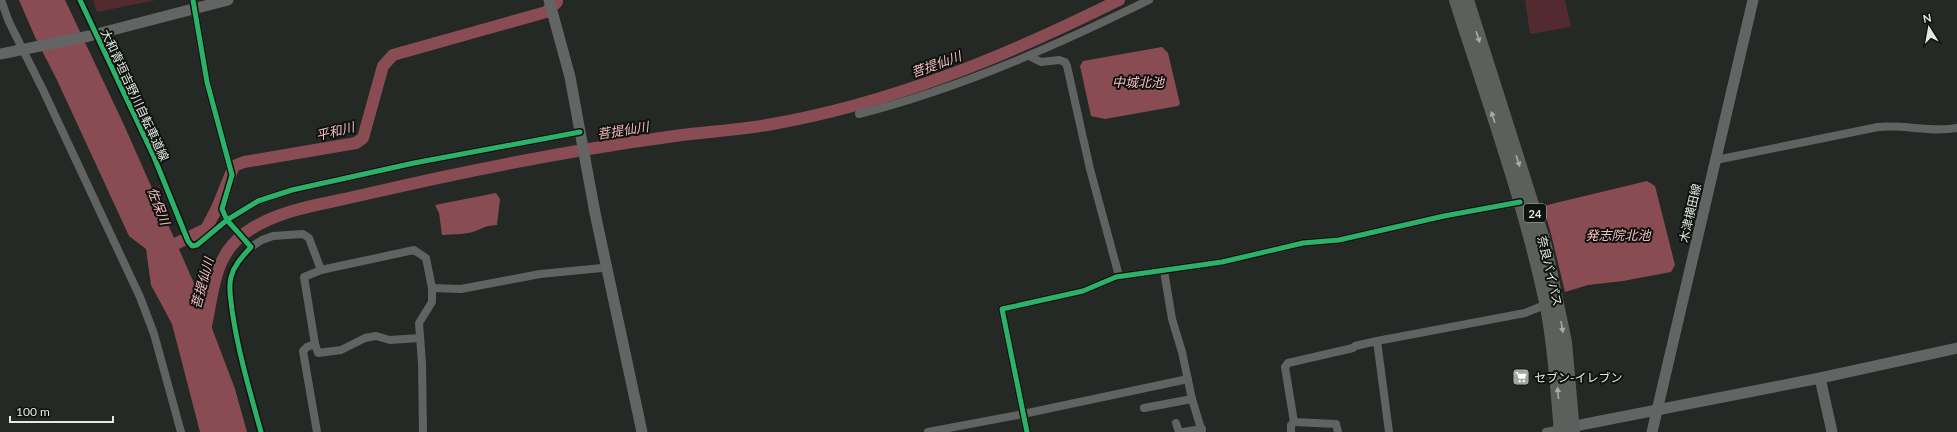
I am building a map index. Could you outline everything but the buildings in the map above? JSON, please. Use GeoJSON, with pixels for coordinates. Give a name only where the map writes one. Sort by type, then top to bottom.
{"type":"FeatureCollection","features":[{"type":"Feature","properties":{"kind":"highway","name":"奈良バイパス"},"geometry":{"type":"LineString","coordinates":[[1456,0],[1532,241],[1546,304],[1567,430]]}},
{"type":"Feature","properties":{"kind":"highway","name":"奈良バイパス"},"geometry":{"type":"LineString","coordinates":[[1467,0],[1544,242],[1565,342],[1567,430]]}},
{"type":"Feature","properties":{"kind":"street"},"geometry":{"type":"LineString","coordinates":[[1,0],[140,297],[154,334],[182,432]]}},
{"type":"Feature","properties":{"kind":"street"},"geometry":{"type":"LineString","coordinates":[[0,54],[90,36],[194,4],[228,0]]}},
{"type":"Feature","properties":{"kind":"street"},"geometry":{"type":"LineString","coordinates":[[549,0],[568,71],[595,213],[642,432]]}},
{"type":"Feature","properties":{"kind":"street"},"geometry":{"type":"LineString","coordinates":[[859,114],[931,94],[1029,56],[1149,0]]}},
{"type":"Feature","properties":{"kind":"street","name":"木津横田線"},"geometry":{"type":"LineString","coordinates":[[1652,432],[1753,0]]}},
{"type":"Feature","properties":{"kind":"street"},"geometry":{"type":"LineString","coordinates":[[194,4],[208,82],[232,175],[222,209],[227,220],[251,247],[262,240],[273,236],[303,234],[309,238],[321,270]]}},
{"type":"Feature","properties":{"kind":"street"},"geometry":{"type":"LineString","coordinates":[[1029,56],[1041,62],[1059,60],[1065,62],[1067,66],[1090,169],[1119,276]]}},
{"type":"Feature","properties":{"kind":"street"},"geometry":{"type":"LineString","coordinates":[[1716,160],[1878,127],[1891,126],[1946,131],[1957,128]]}},
{"type":"Feature","properties":{"kind":"street"},"geometry":{"type":"LineString","coordinates":[[227,220],[258,201],[292,190],[414,163],[580,134]]}},
{"type":"Feature","properties":{"kind":"street"},"geometry":{"type":"LineString","coordinates":[[1027,432],[1002,309],[1083,291],[1119,276],[1222,262],[1303,243],[1339,240],[1444,216],[1520,202]]}},
{"type":"Feature","properties":{"kind":"street"},"geometry":{"type":"LineString","coordinates":[[420,338],[390,340],[376,336],[365,338],[341,350],[318,353],[315,344],[304,277],[321,270],[414,250],[426,258],[432,288],[432,302],[419,323],[422,363],[423,432]]}},
{"type":"Feature","properties":{"kind":"street"},"geometry":{"type":"LineString","coordinates":[[432,288],[461,289],[540,274],[602,268],[607,266]]}},
{"type":"Feature","properties":{"kind":"street"},"geometry":{"type":"LineString","coordinates":[[1164,271],[1172,319],[1192,399],[1202,431],[1183,432]]}},
{"type":"Feature","properties":{"kind":"street"},"geometry":{"type":"LineString","coordinates":[[1291,432],[1291,426],[1294,422],[1285,367],[1288,363],[1353,348],[1354,346],[1376,341],[1525,313],[1546,304]]}},
{"type":"Feature","properties":{"kind":"street"},"geometry":{"type":"LineString","coordinates":[[1376,341],[1389,432]]}},
{"type":"Feature","properties":{"kind":"street"},"geometry":{"type":"LineString","coordinates":[[315,344],[307,347],[303,351],[317,432]]}},
{"type":"Feature","properties":{"kind":"street"},"geometry":{"type":"LineString","coordinates":[[1546,432],[1567,430],[1957,348]]}},
{"type":"Feature","properties":{"kind":"street"},"geometry":{"type":"LineString","coordinates":[[1820,378],[1832,432]]}},
{"type":"Feature","properties":{"kind":"street"},"geometry":{"type":"LineString","coordinates":[[928,432],[1023,414],[1188,379]]}},
{"type":"Feature","properties":{"kind":"street"},"geometry":{"type":"LineString","coordinates":[[1144,408],[1192,399]]}},
{"type":"Feature","properties":{"kind":"street"},"geometry":{"type":"LineString","coordinates":[[1294,422],[1336,424],[1338,432]]}},
{"type":"Feature","properties":{"kind":"street"},"geometry":{"type":"LineString","coordinates":[[1176,423],[1179,432]]}},
{"type":"Feature","properties":{"kind":"shaded area"},"geometry":{"type":"Polygon","coordinates":[[[93,0],[156,0],[97,12],[93,0]]]}},
{"type":"Feature","properties":{"kind":"shaded area"},"geometry":{"type":"Polygon","coordinates":[[[1525,0],[1565,0],[1571,27],[1530,34],[1525,0]]]}},
{"type":"Feature","properties":{"kind":"water","name":"佐保川"},"geometry":{"type":"Polygon","coordinates":[[[19,0],[65,0],[124,125],[201,299],[235,389],[247,432],[200,432],[172,324],[151,285],[146,249],[129,236],[19,0]]]}},
{"type":"Feature","properties":{"kind":"water","name":"中城北池"},"geometry":{"type":"Polygon","coordinates":[[[1162,47],[1168,53],[1180,104],[1178,106],[1105,119],[1091,116],[1080,66],[1083,61],[1162,47]]]}},
{"type":"Feature","properties":{"kind":"water","name":"発志院北池"},"geometry":{"type":"Polygon","coordinates":[[[1647,181],[1655,186],[1675,265],[1671,272],[1623,281],[1588,285],[1565,292],[1543,206],[1647,181]]]}},
{"type":"Feature","properties":{"kind":"water"},"geometry":{"type":"Polygon","coordinates":[[[496,193],[500,199],[497,225],[487,226],[470,233],[442,235],[439,213],[435,205],[496,193]]]}},
{"type":"Feature","properties":{"kind":"waterway","name":"平和川"},"geometry":{"type":"LineString","coordinates":[[168,255],[167,248],[206,229],[217,208],[234,166],[244,162],[356,143],[363,138],[383,66],[393,55],[546,12],[557,2],[557,0]]}},
{"type":"Feature","properties":{"kind":"waterway","name":"菩提仙川"},"geometry":{"type":"LineString","coordinates":[[204,334],[212,292],[220,266],[226,254],[234,243],[245,233],[272,218],[302,208],[479,169],[596,148],[675,136],[767,125],[813,116],[903,91],[947,76],[991,59],[1077,21],[1119,0]]}},
{"type":"Feature","properties":{"kind":"cycle path","name":"大和青垣吉野川自転車道線"},"geometry":{"type":"LineString","coordinates":[[80,0],[154,157],[188,241],[192,246],[197,245],[227,220],[258,201],[292,190],[414,163],[580,132]]}},
{"type":"Feature","properties":{"kind":"cycle path"},"geometry":{"type":"LineString","coordinates":[[193,0],[207,82],[232,175],[222,209],[227,220],[251,247],[234,269],[230,281],[230,289],[232,310],[238,341],[261,432]]}},
{"type":"Feature","properties":{"kind":"cycle path"},"geometry":{"type":"LineString","coordinates":[[1027,432],[1002,309],[1083,291],[1116,277],[1222,262],[1303,243],[1339,240],[1444,216],[1520,202]]}},
{"type":"Feature","properties":{"kind":"place","name":"セブン-イレブン"},"geometry":{"type":"Point","coordinates":[1521,377]}}]}
